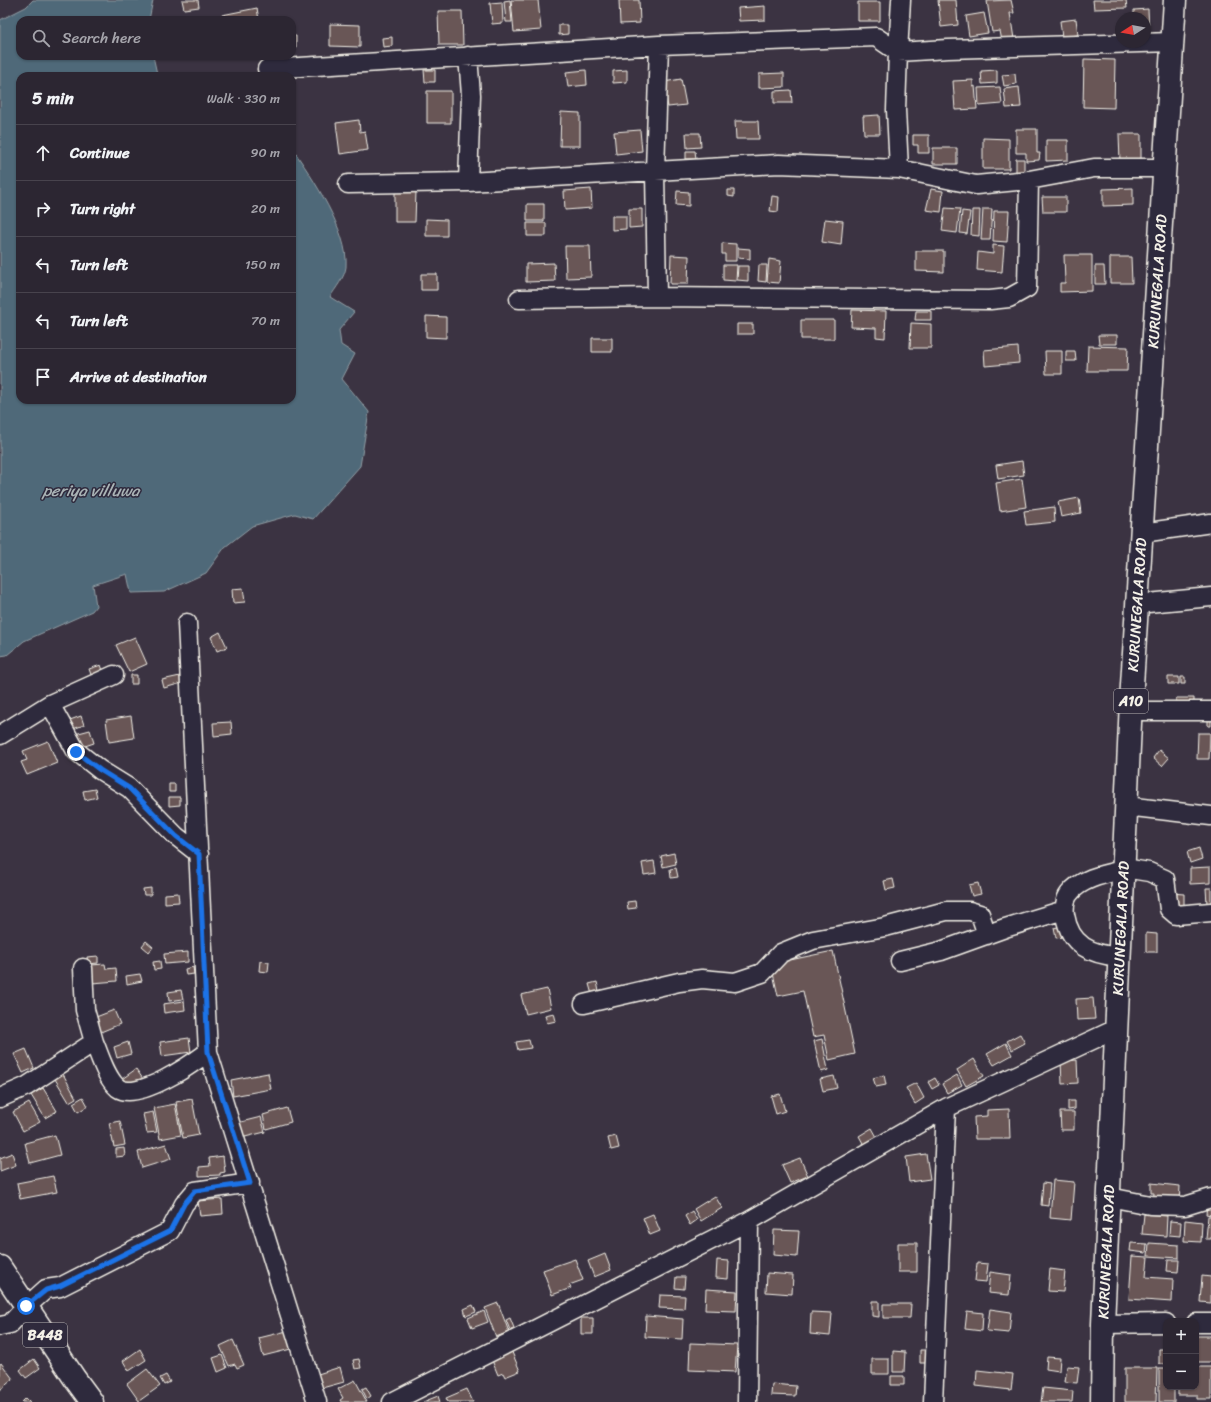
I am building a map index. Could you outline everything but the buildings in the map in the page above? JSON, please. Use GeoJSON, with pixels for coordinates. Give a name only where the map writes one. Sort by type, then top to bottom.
{"type":"FeatureCollection","features":[{"type":"Feature","properties":{"kind":"main road","name":"KURUNEGALA ROAD"},"geometry":{"type":"LineString","coordinates":[[1102,1402],[1103,1324],[1130,711],[1175,0]]}},
{"type":"Feature","properties":{"kind":"main road","name":"B448"},"geometry":{"type":"LineString","coordinates":[[0,1266],[92,1402]]}},
{"type":"Feature","properties":{"kind":"street"},"geometry":{"type":"LineString","coordinates":[[899,169],[896,110],[901,0]]}},
{"type":"Feature","properties":{"kind":"street"},"geometry":{"type":"LineString","coordinates":[[267,68],[659,45],[876,37],[898,52],[1173,42]]}},
{"type":"Feature","properties":{"kind":"street"},"geometry":{"type":"LineString","coordinates":[[657,297],[655,172],[659,45]]}},
{"type":"Feature","properties":{"kind":"street"},"geometry":{"type":"LineString","coordinates":[[468,56],[471,95],[468,182]]}},
{"type":"Feature","properties":{"kind":"street"},"geometry":{"type":"LineString","coordinates":[[348,184],[468,182],[779,164],[899,169],[976,185],[1029,180],[1094,168],[1164,168]]}},
{"type":"Feature","properties":{"kind":"street"},"geometry":{"type":"LineString","coordinates":[[519,299],[657,297],[990,300],[1009,298],[1028,288],[1029,180]]}},
{"type":"Feature","properties":{"kind":"street"},"geometry":{"type":"LineString","coordinates":[[1142,533],[1211,523]]}},
{"type":"Feature","properties":{"kind":"street"},"geometry":{"type":"LineString","coordinates":[[1137,604],[1211,597]]}},
{"type":"Feature","properties":{"kind":"street"},"geometry":{"type":"LineString","coordinates":[[187,623],[208,1052],[317,1402]]}},
{"type":"Feature","properties":{"kind":"street"},"geometry":{"type":"LineString","coordinates":[[0,735],[50,704],[114,675]]}},
{"type":"Feature","properties":{"kind":"street"},"geometry":{"type":"LineString","coordinates":[[50,704],[76,752],[100,770],[129,788],[176,836],[199,854]]}},
{"type":"Feature","properties":{"kind":"street"},"geometry":{"type":"LineString","coordinates":[[1130,711],[1211,712]]}},
{"type":"Feature","properties":{"kind":"street"},"geometry":{"type":"LineString","coordinates":[[1126,806],[1211,816]]}},
{"type":"Feature","properties":{"kind":"street"},"geometry":{"type":"LineString","coordinates":[[1119,957],[1105,956],[1093,952],[1076,942],[1067,928],[1064,910],[1068,895],[1082,882],[1124,869],[1149,872],[1165,879],[1169,909],[1176,915],[1211,912]]}},
{"type":"Feature","properties":{"kind":"street"},"geometry":{"type":"LineString","coordinates":[[900,961],[941,951],[1064,910]]}},
{"type":"Feature","properties":{"kind":"street"},"geometry":{"type":"LineString","coordinates":[[584,1004],[678,982],[702,980],[735,982],[762,973],[781,953],[813,940],[885,927],[946,911],[970,911],[980,914],[987,935]]}},
{"type":"Feature","properties":{"kind":"street"},"geometry":{"type":"LineString","coordinates":[[83,968],[85,1010],[94,1042],[108,1075],[118,1088],[134,1092],[187,1067],[208,1052]]}},
{"type":"Feature","properties":{"kind":"street"},"geometry":{"type":"LineString","coordinates":[[392,1402],[749,1221],[946,1108],[1116,1029]]}},
{"type":"Feature","properties":{"kind":"street"},"geometry":{"type":"LineString","coordinates":[[0,1098],[27,1086],[94,1042]]}},
{"type":"Feature","properties":{"kind":"street"},"geometry":{"type":"LineString","coordinates":[[933,1402],[946,1108]]}},
{"type":"Feature","properties":{"kind":"street"},"geometry":{"type":"LineString","coordinates":[[0,1326],[10,1324],[26,1306],[46,1290],[66,1284],[170,1231],[184,1204],[195,1191],[250,1183]]}},
{"type":"Feature","properties":{"kind":"street"},"geometry":{"type":"LineString","coordinates":[[1109,1197],[1150,1205],[1185,1206],[1211,1198]]}},
{"type":"Feature","properties":{"kind":"street"},"geometry":{"type":"LineString","coordinates":[[747,1402],[749,1221]]}},
{"type":"Feature","properties":{"kind":"street"},"geometry":{"type":"LineString","coordinates":[[1103,1324],[1163,1323]]}},
{"type":"Feature","properties":{"kind":"street"},"geometry":{"type":"LineString","coordinates":[[1199,1323],[1211,1323]]}},
{"type":"Feature","properties":{"kind":"water","name":"periya villuwa"},"geometry":{"type":"Polygon","coordinates":[[[33,0],[153,0],[150,16],[16,16],[16,60],[154,60],[157,72],[16,72],[16,404],[296,404],[296,154],[328,205],[342,238],[346,267],[342,279],[330,297],[354,312],[339,330],[341,345],[355,354],[342,379],[369,412],[360,466],[313,519],[295,514],[252,526],[225,547],[206,573],[164,592],[131,593],[127,574],[93,585],[96,606],[92,611],[24,641],[7,655],[0,656],[0,20],[26,7],[33,0]]]}},
{"type":"Feature","properties":{"kind":"route"},"geometry":{"type":"LineString","coordinates":[[26,1306],[46,1290],[60,1286],[84,1275],[170,1231],[184,1204],[195,1191],[250,1183],[208,1052],[199,854],[176,836],[129,788],[100,770],[76,752]]}}]}
